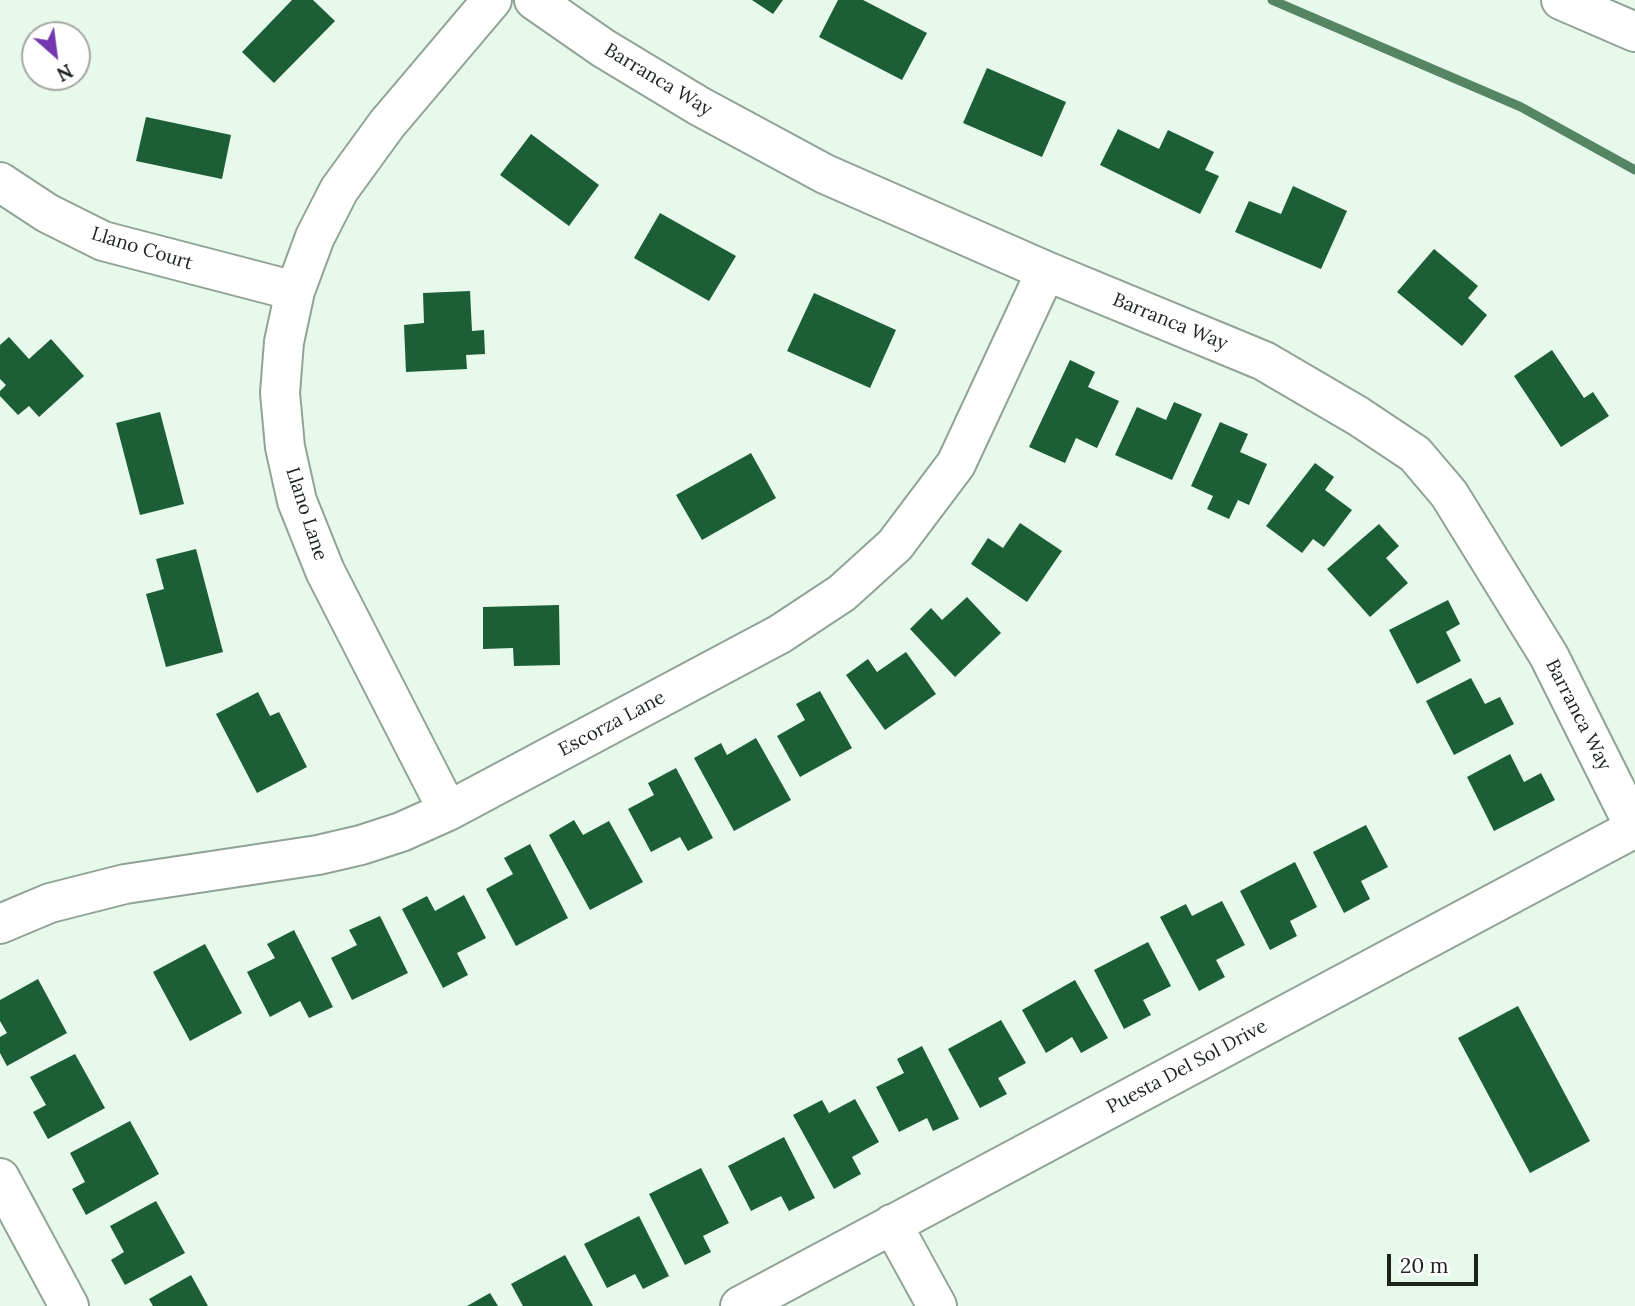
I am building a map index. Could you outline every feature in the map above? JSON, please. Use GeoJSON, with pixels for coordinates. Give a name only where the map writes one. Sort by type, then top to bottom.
{"type":"FeatureCollection","features":[{"type":"Feature","properties":{"kind":"street","name":"Llano Lane"},"geometry":{"type":"LineString","coordinates":[[448,811],[325,571],[297,501],[285,447],[280,393],[284,342],[295,291],[315,237],[339,190],[387,124],[492,0]]}},
{"type":"Feature","properties":{"kind":"street","name":"Barranca Way"},"geometry":{"type":"LineString","coordinates":[[534,0],[603,48],[699,106],[825,174],[1046,271],[1264,361],[1359,415],[1415,454],[1450,494],[1549,656],[1635,828]]}},
{"type":"Feature","properties":{"kind":"street"},"geometry":{"type":"LineString","coordinates":[[1561,0],[1635,32]]}},
{"type":"Feature","properties":{"kind":"street","name":"Llano Court"},"geometry":{"type":"LineString","coordinates":[[0,182],[47,213],[103,241],[295,291]]}},
{"type":"Feature","properties":{"kind":"street","name":"Escorza Lane"},"geometry":{"type":"LineString","coordinates":[[0,924],[50,903],[125,884],[318,855],[401,832],[448,811],[780,634],[842,593],[895,545],[956,464],[1046,271]]}},
{"type":"Feature","properties":{"kind":"street","name":"Puesta Del Sol Drive"},"geometry":{"type":"LineString","coordinates":[[740,1306],[1635,828]]}},
{"type":"Feature","properties":{"kind":"street"},"geometry":{"type":"LineString","coordinates":[[0,1178],[69,1306]]}},
{"type":"Feature","properties":{"kind":"street"},"geometry":{"type":"LineString","coordinates":[[892,1224],[937,1306]]}},
{"type":"Feature","properties":{"kind":"building"},"geometry":{"type":"Polygon","coordinates":[[[292,0],[313,0],[335,21],[274,83],[242,52],[292,0]]]}},
{"type":"Feature","properties":{"kind":"building"},"geometry":{"type":"Polygon","coordinates":[[[752,0],[783,0],[773,14],[752,0]]]}},
{"type":"Feature","properties":{"kind":"building"},"geometry":{"type":"Polygon","coordinates":[[[838,0],[863,0],[927,33],[902,80],[819,37],[838,0]]]}},
{"type":"Feature","properties":{"kind":"building"},"geometry":{"type":"Polygon","coordinates":[[[987,68],[1066,102],[1042,157],[963,123],[987,68]]]}},
{"type":"Feature","properties":{"kind":"building"},"geometry":{"type":"Polygon","coordinates":[[[146,117],[231,135],[222,179],[136,161],[146,117]]]}},
{"type":"Feature","properties":{"kind":"building"},"geometry":{"type":"Polygon","coordinates":[[[1118,129],[1159,149],[1168,130],[1214,152],[1205,170],[1219,176],[1200,214],[1100,165],[1118,129]]]}},
{"type":"Feature","properties":{"kind":"building"},"geometry":{"type":"Polygon","coordinates":[[[531,134],[599,185],[569,226],[500,175],[531,134]]]}},
{"type":"Feature","properties":{"kind":"building"},"geometry":{"type":"Polygon","coordinates":[[[1293,186],[1347,211],[1321,269],[1235,232],[1249,201],[1281,214],[1293,186]]]}},
{"type":"Feature","properties":{"kind":"building"},"geometry":{"type":"Polygon","coordinates":[[[660,213],[736,256],[709,301],[634,258],[660,213]]]}},
{"type":"Feature","properties":{"kind":"building"},"geometry":{"type":"Polygon","coordinates":[[[1434,249],[1478,286],[1468,298],[1487,315],[1462,346],[1397,292],[1434,249]]]}},
{"type":"Feature","properties":{"kind":"building"},"geometry":{"type":"Polygon","coordinates":[[[470,291],[472,331],[484,330],[485,354],[466,355],[467,369],[406,372],[404,325],[424,323],[423,293],[470,291]]]}},
{"type":"Feature","properties":{"kind":"building"},"geometry":{"type":"Polygon","coordinates":[[[814,293],[896,330],[870,388],[787,351],[814,293]]]}},
{"type":"Feature","properties":{"kind":"building"},"geometry":{"type":"Polygon","coordinates":[[[9,337],[29,359],[51,339],[84,376],[39,417],[29,406],[18,415],[0,396],[0,391],[6,385],[0,379],[0,345],[9,337]]]}},
{"type":"Feature","properties":{"kind":"building"},"geometry":{"type":"Polygon","coordinates":[[[1552,350],[1584,398],[1593,392],[1609,416],[1561,447],[1514,376],[1552,350]]]}},
{"type":"Feature","properties":{"kind":"building"},"geometry":{"type":"Polygon","coordinates":[[[1070,360],[1095,372],[1088,387],[1119,401],[1097,448],[1076,438],[1065,463],[1029,447],[1070,360]]]}},
{"type":"Feature","properties":{"kind":"building"},"geometry":{"type":"Polygon","coordinates":[[[1174,402],[1202,414],[1172,480],[1115,455],[1137,407],[1166,420],[1174,402]]]}},
{"type":"Feature","properties":{"kind":"building"},"geometry":{"type":"Polygon","coordinates":[[[160,412],[184,504],[140,515],[116,423],[160,412]]]}},
{"type":"Feature","properties":{"kind":"building"},"geometry":{"type":"Polygon","coordinates":[[[1220,422],[1248,434],[1240,452],[1267,464],[1249,505],[1238,500],[1229,519],[1207,509],[1213,496],[1191,486],[1220,422]]]}},
{"type":"Feature","properties":{"kind":"building"},"geometry":{"type":"Polygon","coordinates":[[[751,453],[776,498],[702,540],[676,495],[751,453]]]}},
{"type":"Feature","properties":{"kind":"building"},"geometry":{"type":"Polygon","coordinates":[[[1315,463],[1334,477],[1325,490],[1352,510],[1324,547],[1313,539],[1302,553],[1266,526],[1315,463]]]}},
{"type":"Feature","properties":{"kind":"building"},"geometry":{"type":"Polygon","coordinates":[[[1020,523],[1062,551],[1027,602],[971,564],[988,538],[1003,548],[1020,523]]]}},
{"type":"Feature","properties":{"kind":"building"},"geometry":{"type":"Polygon","coordinates":[[[1379,524],[1399,546],[1386,558],[1408,583],[1370,617],[1327,569],[1379,524]]]}},
{"type":"Feature","properties":{"kind":"building"},"geometry":{"type":"Polygon","coordinates":[[[196,549],[223,652],[166,667],[146,594],[164,589],[156,559],[196,549]]]}},
{"type":"Feature","properties":{"kind":"building"},"geometry":{"type":"Polygon","coordinates":[[[967,597],[1001,633],[955,677],[910,629],[931,608],[942,620],[967,597]]]}},
{"type":"Feature","properties":{"kind":"building"},"geometry":{"type":"Polygon","coordinates":[[[1448,600],[1460,624],[1446,632],[1461,661],[1417,684],[1389,630],[1448,600]]]}},
{"type":"Feature","properties":{"kind":"building"},"geometry":{"type":"Polygon","coordinates":[[[559,605],[560,665],[514,666],[513,648],[483,649],[483,607],[559,605]]]}},
{"type":"Feature","properties":{"kind":"building"},"geometry":{"type":"Polygon","coordinates":[[[906,652],[936,694],[885,730],[846,675],[868,659],[877,672],[906,652]]]}},
{"type":"Feature","properties":{"kind":"building"},"geometry":{"type":"Polygon","coordinates":[[[1471,678],[1485,704],[1500,697],[1514,724],[1454,755],[1426,701],[1471,678]]]}},
{"type":"Feature","properties":{"kind":"building"},"geometry":{"type":"Polygon","coordinates":[[[820,691],[852,748],[800,777],[777,736],[805,720],[796,704],[820,691]]]}},
{"type":"Feature","properties":{"kind":"building"},"geometry":{"type":"Polygon","coordinates":[[[258,692],[270,716],[279,712],[307,767],[257,793],[216,714],[258,692]]]}},
{"type":"Feature","properties":{"kind":"building"},"geometry":{"type":"Polygon","coordinates":[[[756,738],[791,800],[734,831],[694,758],[721,743],[727,755],[756,738]]]}},
{"type":"Feature","properties":{"kind":"building"},"geometry":{"type":"Polygon","coordinates":[[[1510,754],[1524,782],[1541,773],[1555,800],[1494,831],[1467,777],[1510,754]]]}},
{"type":"Feature","properties":{"kind":"building"},"geometry":{"type":"Polygon","coordinates":[[[676,768],[713,838],[688,851],[680,837],[651,852],[628,809],[654,795],[648,783],[676,768]]]}},
{"type":"Feature","properties":{"kind":"building"},"geometry":{"type":"Polygon","coordinates":[[[574,820],[583,835],[609,821],[643,882],[590,910],[549,835],[574,820]]]}},
{"type":"Feature","properties":{"kind":"building"},"geometry":{"type":"Polygon","coordinates":[[[1366,825],[1388,867],[1361,881],[1370,899],[1344,913],[1313,852],[1366,825]]]}},
{"type":"Feature","properties":{"kind":"building"},"geometry":{"type":"Polygon","coordinates":[[[530,844],[568,918],[516,946],[486,889],[513,874],[504,858],[530,844]]]}},
{"type":"Feature","properties":{"kind":"building"},"geometry":{"type":"Polygon","coordinates":[[[1295,862],[1317,907],[1290,921],[1297,936],[1270,950],[1240,891],[1295,862]]]}},
{"type":"Feature","properties":{"kind":"building"},"geometry":{"type":"Polygon","coordinates":[[[464,895],[486,938],[457,953],[468,975],[443,988],[402,909],[427,896],[435,911],[464,895]]]}},
{"type":"Feature","properties":{"kind":"building"},"geometry":{"type":"Polygon","coordinates":[[[1222,901],[1245,945],[1216,960],[1225,977],[1199,991],[1160,917],[1186,904],[1192,916],[1222,901]]]}},
{"type":"Feature","properties":{"kind":"building"},"geometry":{"type":"Polygon","coordinates":[[[380,916],[408,973],[352,1000],[331,958],[357,945],[349,930],[380,916]]]}},
{"type":"Feature","properties":{"kind":"building"},"geometry":{"type":"Polygon","coordinates":[[[294,930],[333,1007],[309,1018],[300,1001],[270,1017],[247,972],[275,958],[267,944],[294,930]]]}},
{"type":"Feature","properties":{"kind":"building"},"geometry":{"type":"Polygon","coordinates":[[[1148,942],[1171,986],[1143,1000],[1151,1015],[1124,1029],[1094,970],[1148,942]]]}},
{"type":"Feature","properties":{"kind":"building"},"geometry":{"type":"Polygon","coordinates":[[[205,944],[242,1013],[190,1041],[153,972],[205,944]]]}},
{"type":"Feature","properties":{"kind":"building"},"geometry":{"type":"Polygon","coordinates":[[[38,979],[67,1033],[7,1066],[0,1053],[0,1037],[7,1033],[0,1021],[0,1000],[38,979]]]}},
{"type":"Feature","properties":{"kind":"building"},"geometry":{"type":"Polygon","coordinates":[[[1075,980],[1108,1038],[1081,1053],[1072,1037],[1046,1053],[1022,1010],[1075,980]]]}},
{"type":"Feature","properties":{"kind":"building"},"geometry":{"type":"Polygon","coordinates":[[[1518,1006],[1590,1141],[1530,1173],[1458,1038],[1518,1006]]]}},
{"type":"Feature","properties":{"kind":"building"},"geometry":{"type":"Polygon","coordinates":[[[1001,1020],[1026,1063],[998,1078],[1007,1094],[980,1108],[948,1049],[1001,1020]]]}},
{"type":"Feature","properties":{"kind":"building"},"geometry":{"type":"Polygon","coordinates":[[[922,1046],[959,1119],[933,1131],[927,1118],[899,1132],[876,1087],[904,1073],[897,1059],[922,1046]]]}},
{"type":"Feature","properties":{"kind":"building"},"geometry":{"type":"Polygon","coordinates":[[[75,1054],[105,1108],[48,1139],[33,1112],[46,1105],[30,1077],[75,1054]]]}},
{"type":"Feature","properties":{"kind":"building"},"geometry":{"type":"Polygon","coordinates":[[[855,1099],[879,1142],[852,1157],[861,1174],[834,1189],[793,1115],[822,1100],[829,1113],[855,1099]]]}},
{"type":"Feature","properties":{"kind":"building"},"geometry":{"type":"Polygon","coordinates":[[[130,1121],[159,1174],[86,1215],[72,1189],[85,1182],[70,1153],[130,1121]]]}},
{"type":"Feature","properties":{"kind":"building"},"geometry":{"type":"Polygon","coordinates":[[[784,1137],[815,1198],[789,1211],[781,1196],[751,1211],[728,1166],[784,1137]]]}},
{"type":"Feature","properties":{"kind":"building"},"geometry":{"type":"Polygon","coordinates":[[[701,1168],[729,1223],[703,1236],[711,1252],[685,1265],[649,1194],[701,1168]]]}},
{"type":"Feature","properties":{"kind":"building"},"geometry":{"type":"Polygon","coordinates":[[[156,1201],[185,1253],[125,1285],[111,1260],[124,1252],[110,1226],[156,1201]]]}},
{"type":"Feature","properties":{"kind":"building"},"geometry":{"type":"Polygon","coordinates":[[[639,1216],[669,1276],[643,1289],[635,1274],[607,1288],[584,1244],[639,1216]]]}},
{"type":"Feature","properties":{"kind":"building"},"geometry":{"type":"Polygon","coordinates":[[[565,1255],[593,1306],[523,1306],[511,1284],[565,1255]]]}},
{"type":"Feature","properties":{"kind":"building"},"geometry":{"type":"Polygon","coordinates":[[[191,1275],[208,1306],[153,1306],[149,1299],[191,1275]]]}},
{"type":"Feature","properties":{"kind":"building"},"geometry":{"type":"Polygon","coordinates":[[[490,1293],[498,1306],[467,1306],[490,1293]]]}},
{"type":"Feature","properties":{"kind":"waterway"},"geometry":{"type":"LineString","coordinates":[[1272,0],[1521,107],[1635,170]]}}]}
